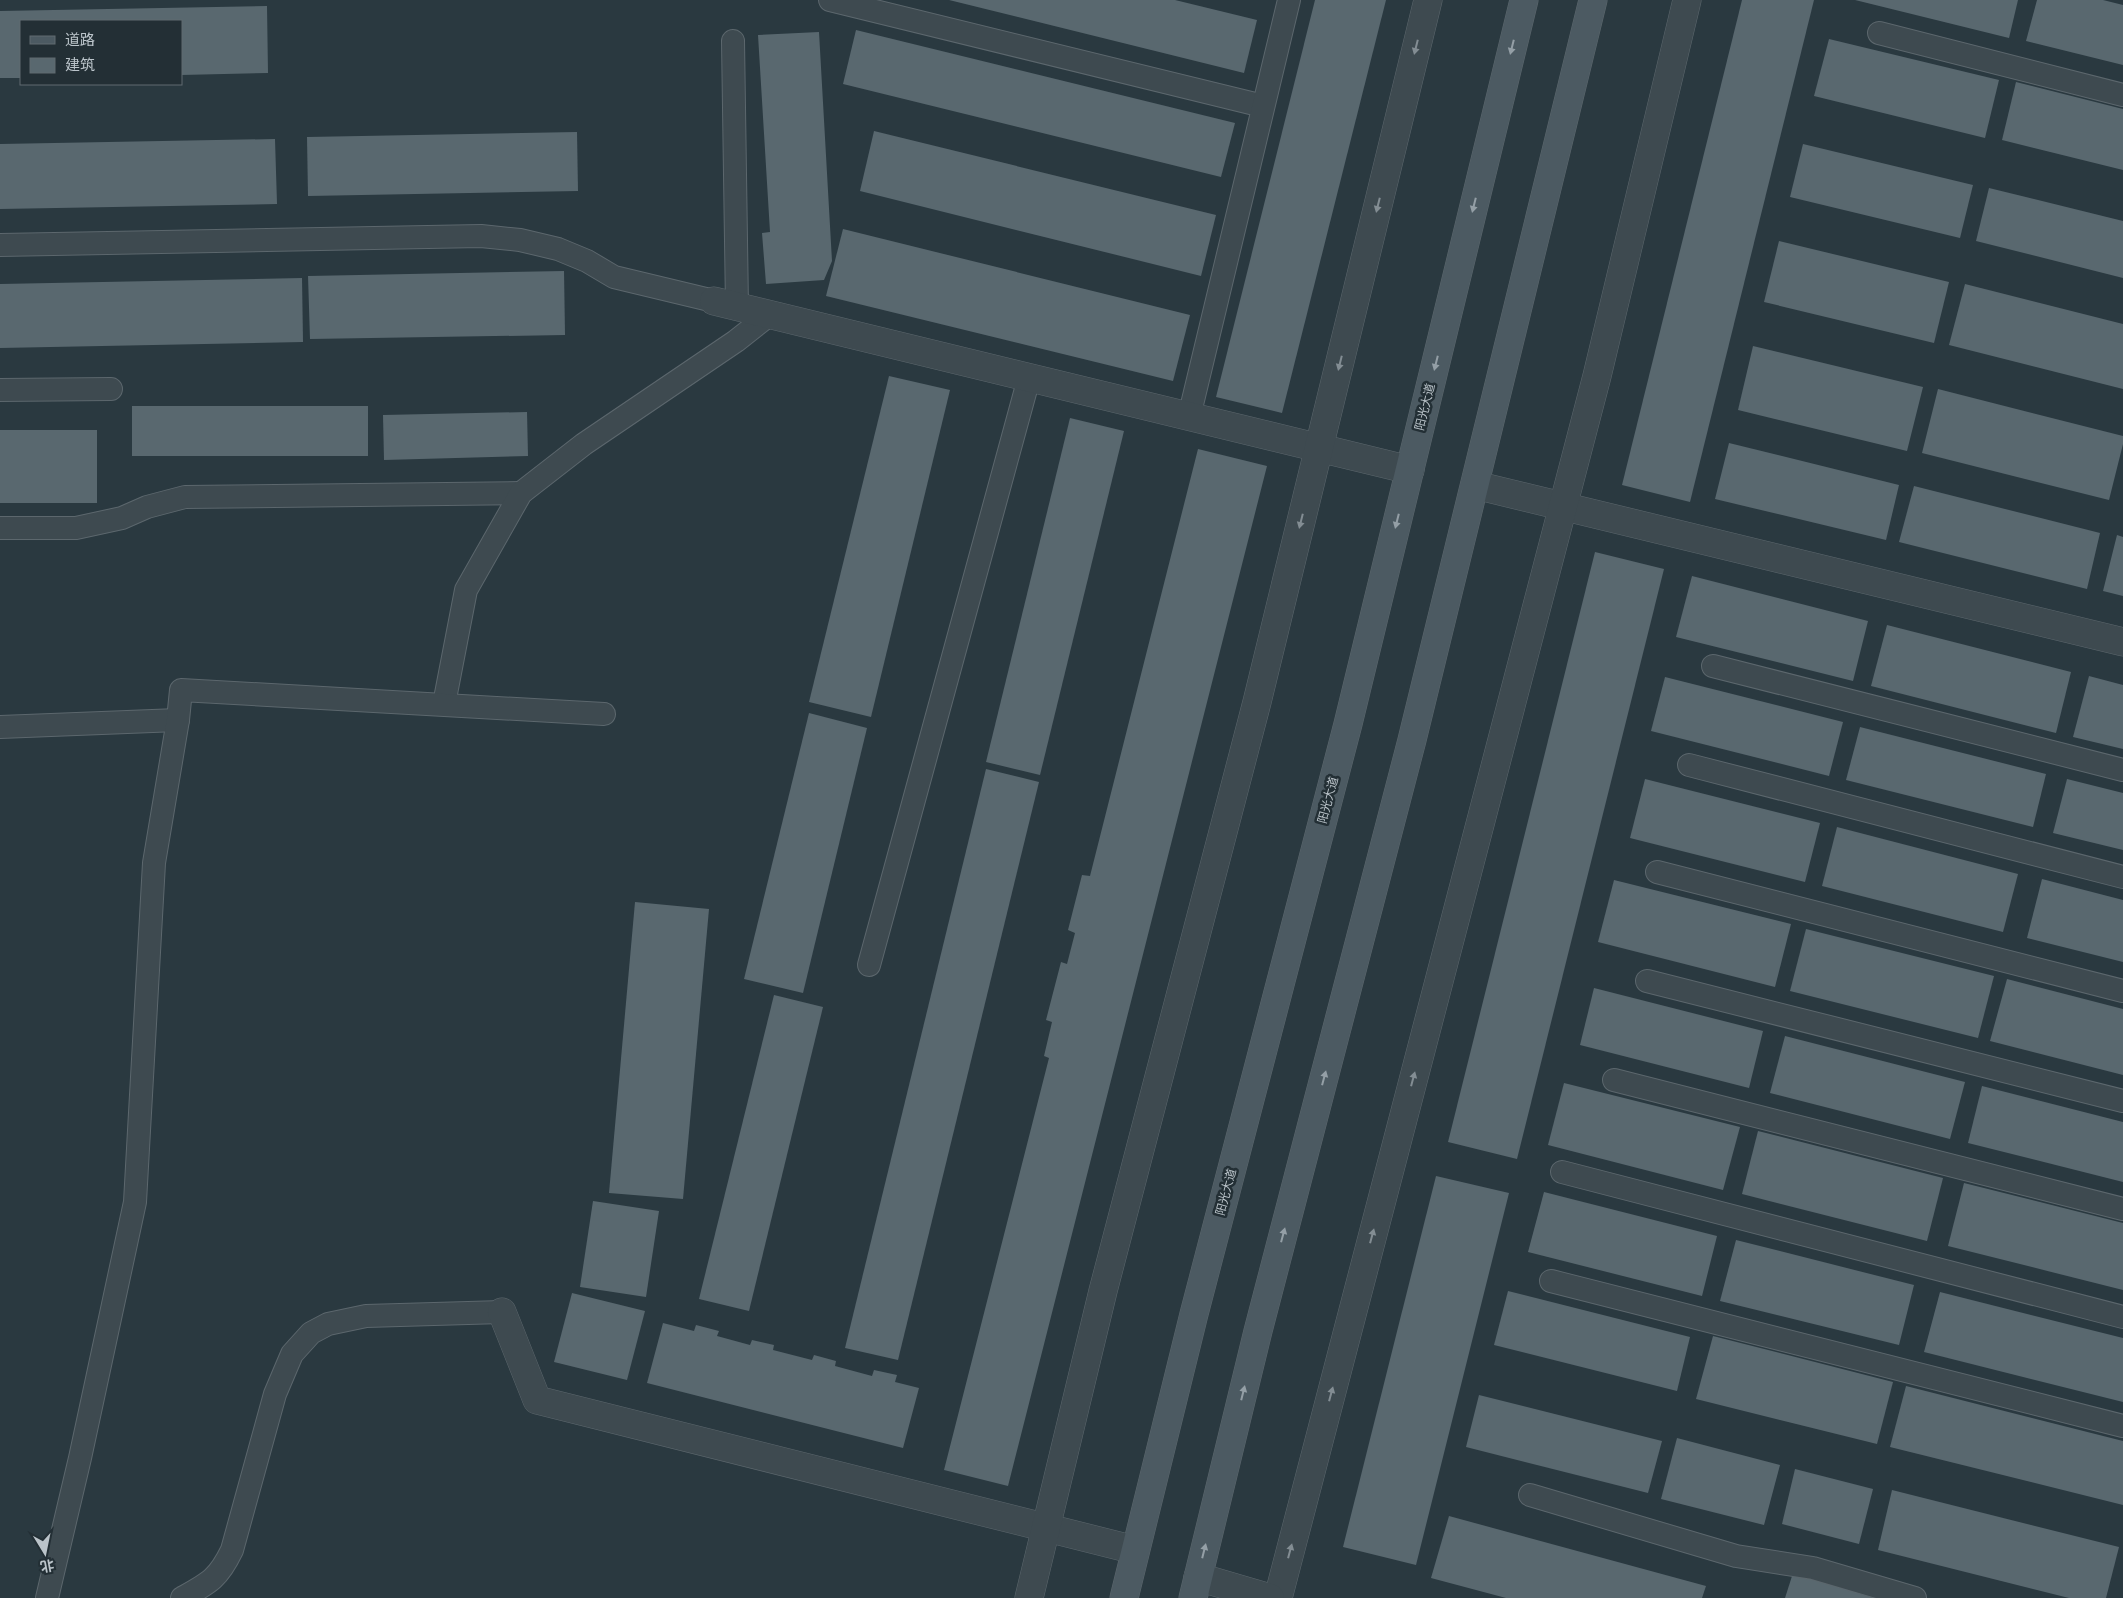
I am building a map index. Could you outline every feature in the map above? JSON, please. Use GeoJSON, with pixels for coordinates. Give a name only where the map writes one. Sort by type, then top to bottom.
{"type":"FeatureCollection","features":[{"type":"Feature","properties":{"kind":"main road","name":"阳光大道"},"geometry":{"type":"LineString","coordinates":[[1124,1598],[1194,1314],[1348,724],[1524,0]]}},
{"type":"Feature","properties":{"kind":"main road"},"geometry":{"type":"LineString","coordinates":[[1195,1587],[1258,1331],[1412,740],[1593,0]]}},
{"type":"Feature","properties":{"kind":"street"},"geometry":{"type":"LineString","coordinates":[[1029,1598],[1103,1291],[1257,702],[1428,0]]}},
{"type":"Feature","properties":{"kind":"street"},"geometry":{"type":"LineString","coordinates":[[1278,1598],[1597,376],[1687,0]]}},
{"type":"Feature","properties":{"kind":"street"},"geometry":{"type":"LineString","coordinates":[[726,304],[1410,470]]}},
{"type":"Feature","properties":{"kind":"street"},"geometry":{"type":"LineString","coordinates":[[1474,485],[2123,642]]}},
{"type":"Feature","properties":{"kind":"street"},"geometry":{"type":"LineString","coordinates":[[502,1312],[536,1400],[1136,1550]]}},
{"type":"Feature","properties":{"kind":"street"},"geometry":{"type":"LineString","coordinates":[[1195,1587],[1270,1598]]}},
{"type":"Feature","properties":{"kind":"lane"},"geometry":{"type":"LineString","coordinates":[[830,0],[1263,106]]}},
{"type":"Feature","properties":{"kind":"lane"},"geometry":{"type":"LineString","coordinates":[[1189,417],[1289,0]]}},
{"type":"Feature","properties":{"kind":"lane"},"geometry":{"type":"LineString","coordinates":[[1879,33],[2123,95]]}},
{"type":"Feature","properties":{"kind":"lane"},"geometry":{"type":"LineString","coordinates":[[0,245],[481,236],[520,240],[558,249],[587,261],[614,277],[726,304],[733,41]]}},
{"type":"Feature","properties":{"kind":"lane"},"geometry":{"type":"LineString","coordinates":[[444,704],[466,590],[521,493],[584,444],[736,341],[769,314]]}},
{"type":"Feature","properties":{"kind":"lane"},"geometry":{"type":"LineString","coordinates":[[869,966],[1029,378]]}},
{"type":"Feature","properties":{"kind":"lane"},"geometry":{"type":"LineString","coordinates":[[0,390],[111,389]]}},
{"type":"Feature","properties":{"kind":"lane"},"geometry":{"type":"LineString","coordinates":[[0,528],[76,528],[122,518],[147,507],[185,497],[521,493]]}},
{"type":"Feature","properties":{"kind":"lane"},"geometry":{"type":"LineString","coordinates":[[1713,666],[2123,770]]}},
{"type":"Feature","properties":{"kind":"lane"},"geometry":{"type":"LineString","coordinates":[[49,1598],[136,1202],[154,864],[178,720],[181,690],[604,714]]}},
{"type":"Feature","properties":{"kind":"lane"},"geometry":{"type":"LineString","coordinates":[[0,727],[178,720]]}},
{"type":"Feature","properties":{"kind":"lane"},"geometry":{"type":"LineString","coordinates":[[1689,764],[2123,877]]}},
{"type":"Feature","properties":{"kind":"lane"},"geometry":{"type":"LineString","coordinates":[[1657,872],[2123,990]]}},
{"type":"Feature","properties":{"kind":"lane"},"geometry":{"type":"LineString","coordinates":[[1647,981],[2123,1101]]}},
{"type":"Feature","properties":{"kind":"lane"},"geometry":{"type":"LineString","coordinates":[[1614,1080],[2123,1209]]}},
{"type":"Feature","properties":{"kind":"lane"},"geometry":{"type":"LineString","coordinates":[[1562,1172],[2123,1316]]}},
{"type":"Feature","properties":{"kind":"lane"},"geometry":{"type":"LineString","coordinates":[[1551,1281],[2123,1426]]}},
{"type":"Feature","properties":{"kind":"lane"},"geometry":{"type":"LineString","coordinates":[[182,1598],[211,1582],[223,1567],[232,1550],[275,1394],[292,1354],[311,1333],[328,1324],[366,1316],[502,1312]]}},
{"type":"Feature","properties":{"kind":"lane"},"geometry":{"type":"LineString","coordinates":[[1530,1495],[1736,1556],[1813,1568],[1915,1598]]}},
{"type":"Feature","properties":{"kind":"building"},"geometry":{"type":"Polygon","coordinates":[[[949,0],[1175,0],[1257,20],[1244,73],[949,0]]]}},
{"type":"Feature","properties":{"kind":"building"},"geometry":{"type":"Polygon","coordinates":[[[1315,0],[1386,0],[1282,413],[1216,397],[1315,0]]]}},
{"type":"Feature","properties":{"kind":"building"},"geometry":{"type":"Polygon","coordinates":[[[1742,0],[1814,0],[1690,502],[1622,485],[1742,0]]]}},
{"type":"Feature","properties":{"kind":"building"},"geometry":{"type":"Polygon","coordinates":[[[1855,0],[2018,0],[2009,38],[1855,0]]]}},
{"type":"Feature","properties":{"kind":"building"},"geometry":{"type":"Polygon","coordinates":[[[2037,0],[2103,0],[2123,5],[2123,65],[2026,41],[2037,0]]]}},
{"type":"Feature","properties":{"kind":"building"},"geometry":{"type":"Polygon","coordinates":[[[267,6],[268,73],[182,75],[182,20],[20,20],[20,78],[0,78],[0,11],[267,6]]]}},
{"type":"Feature","properties":{"kind":"building"},"geometry":{"type":"Polygon","coordinates":[[[856,30],[1235,123],[1221,177],[843,84],[856,30]]]}},
{"type":"Feature","properties":{"kind":"building"},"geometry":{"type":"Polygon","coordinates":[[[819,32],[832,261],[824,280],[766,284],[762,233],[770,232],[758,35],[819,32]]]}},
{"type":"Feature","properties":{"kind":"building"},"geometry":{"type":"Polygon","coordinates":[[[1829,39],[1999,80],[1985,138],[1814,96],[1829,39]]]}},
{"type":"Feature","properties":{"kind":"building"},"geometry":{"type":"Polygon","coordinates":[[[2016,82],[2123,109],[2123,170],[2002,140],[2016,82]]]}},
{"type":"Feature","properties":{"kind":"building"},"geometry":{"type":"Polygon","coordinates":[[[874,131],[1216,215],[1201,276],[860,191],[874,131]]]}},
{"type":"Feature","properties":{"kind":"building"},"geometry":{"type":"Polygon","coordinates":[[[577,132],[578,191],[308,196],[307,137],[577,132]]]}},
{"type":"Feature","properties":{"kind":"building"},"geometry":{"type":"Polygon","coordinates":[[[275,139],[277,204],[0,209],[0,144],[275,139]]]}},
{"type":"Feature","properties":{"kind":"building"},"geometry":{"type":"Polygon","coordinates":[[[1803,144],[1973,185],[1960,238],[1790,197],[1803,144]]]}},
{"type":"Feature","properties":{"kind":"building"},"geometry":{"type":"Polygon","coordinates":[[[1989,188],[2123,221],[2123,278],[1976,241],[1989,188]]]}},
{"type":"Feature","properties":{"kind":"building"},"geometry":{"type":"Polygon","coordinates":[[[843,229],[1190,315],[1173,381],[826,296],[843,229]]]}},
{"type":"Feature","properties":{"kind":"building"},"geometry":{"type":"Polygon","coordinates":[[[1779,241],[1949,282],[1934,343],[1764,302],[1779,241]]]}},
{"type":"Feature","properties":{"kind":"building"},"geometry":{"type":"Polygon","coordinates":[[[564,271],[565,335],[310,339],[308,276],[564,271]]]}},
{"type":"Feature","properties":{"kind":"building"},"geometry":{"type":"Polygon","coordinates":[[[302,278],[303,342],[0,348],[0,284],[302,278]]]}},
{"type":"Feature","properties":{"kind":"building"},"geometry":{"type":"Polygon","coordinates":[[[1965,284],[2123,324],[2123,389],[1949,345],[1965,284]]]}},
{"type":"Feature","properties":{"kind":"building"},"geometry":{"type":"Polygon","coordinates":[[[1753,346],[1923,387],[1907,451],[1738,410],[1753,346]]]}},
{"type":"Feature","properties":{"kind":"building"},"geometry":{"type":"Polygon","coordinates":[[[889,376],[950,390],[871,717],[809,702],[889,376]]]}},
{"type":"Feature","properties":{"kind":"building"},"geometry":{"type":"Polygon","coordinates":[[[1938,389],[2123,436],[2123,444],[2109,500],[1922,453],[1938,389]]]}},
{"type":"Feature","properties":{"kind":"building"},"geometry":{"type":"Polygon","coordinates":[[[132,406],[368,406],[368,456],[132,456],[132,406]]]}},
{"type":"Feature","properties":{"kind":"building"},"geometry":{"type":"Polygon","coordinates":[[[527,412],[528,456],[384,460],[383,415],[527,412]]]}},
{"type":"Feature","properties":{"kind":"building"},"geometry":{"type":"Polygon","coordinates":[[[1070,418],[1124,431],[1040,775],[986,762],[1070,418]]]}},
{"type":"Feature","properties":{"kind":"building"},"geometry":{"type":"Polygon","coordinates":[[[0,430],[97,430],[97,503],[0,503],[0,430]]]}},
{"type":"Feature","properties":{"kind":"building"},"geometry":{"type":"Polygon","coordinates":[[[1729,443],[1899,485],[1886,540],[1715,499],[1729,443]]]}},
{"type":"Feature","properties":{"kind":"building"},"geometry":{"type":"Polygon","coordinates":[[[1198,449],[1267,466],[1008,1486],[944,1470],[1049,1058],[1044,1056],[1052,1022],[1046,1020],[1061,962],[1067,964],[1075,933],[1068,930],[1082,875],[1090,876],[1198,449]]]}},
{"type":"Feature","properties":{"kind":"building"},"geometry":{"type":"Polygon","coordinates":[[[1914,486],[2100,533],[2087,589],[1899,542],[1914,486]]]}},
{"type":"Feature","properties":{"kind":"building"},"geometry":{"type":"Polygon","coordinates":[[[2117,535],[2123,537],[2123,596],[2103,591],[2117,535]]]}},
{"type":"Feature","properties":{"kind":"building"},"geometry":{"type":"Polygon","coordinates":[[[1595,552],[1664,569],[1517,1159],[1448,1142],[1595,552]]]}},
{"type":"Feature","properties":{"kind":"building"},"geometry":{"type":"Polygon","coordinates":[[[1692,576],[1868,621],[1853,681],[1676,637],[1692,576]]]}},
{"type":"Feature","properties":{"kind":"building"},"geometry":{"type":"Polygon","coordinates":[[[1887,625],[2071,672],[2056,733],[1871,686],[1887,625]]]}},
{"type":"Feature","properties":{"kind":"building"},"geometry":{"type":"Polygon","coordinates":[[[2089,676],[2123,685],[2123,749],[2073,737],[2089,676]]]}},
{"type":"Feature","properties":{"kind":"building"},"geometry":{"type":"Polygon","coordinates":[[[1665,677],[1843,722],[1829,776],[1651,731],[1665,677]]]}},
{"type":"Feature","properties":{"kind":"building"},"geometry":{"type":"Polygon","coordinates":[[[809,713],[867,728],[803,993],[744,979],[809,713]]]}},
{"type":"Feature","properties":{"kind":"building"},"geometry":{"type":"Polygon","coordinates":[[[1860,727],[2046,774],[2033,827],[1846,780],[1860,727]]]}},
{"type":"Feature","properties":{"kind":"building"},"geometry":{"type":"Polygon","coordinates":[[[986,769],[1039,782],[898,1360],[845,1348],[986,769]]]}},
{"type":"Feature","properties":{"kind":"building"},"geometry":{"type":"Polygon","coordinates":[[[1645,779],[1820,823],[1805,882],[1630,838],[1645,779]]]}},
{"type":"Feature","properties":{"kind":"building"},"geometry":{"type":"Polygon","coordinates":[[[2067,779],[2123,793],[2123,850],[2053,833],[2067,779]]]}},
{"type":"Feature","properties":{"kind":"building"},"geometry":{"type":"Polygon","coordinates":[[[1837,827],[2018,874],[2003,932],[1822,886],[1837,827]]]}},
{"type":"Feature","properties":{"kind":"building"},"geometry":{"type":"Polygon","coordinates":[[[2042,879],[2123,900],[2123,962],[2027,938],[2042,879]]]}},
{"type":"Feature","properties":{"kind":"building"},"geometry":{"type":"Polygon","coordinates":[[[1614,880],[1791,924],[1775,987],[1598,942],[1614,880]]]}},
{"type":"Feature","properties":{"kind":"building"},"geometry":{"type":"Polygon","coordinates":[[[635,902],[709,909],[683,1199],[609,1193],[635,902]]]}},
{"type":"Feature","properties":{"kind":"building"},"geometry":{"type":"Polygon","coordinates":[[[1806,929],[1994,976],[1978,1038],[1790,991],[1806,929]]]}},
{"type":"Feature","properties":{"kind":"building"},"geometry":{"type":"Polygon","coordinates":[[[2007,979],[2123,1009],[2123,1075],[1990,1041],[2007,979]]]}},
{"type":"Feature","properties":{"kind":"building"},"geometry":{"type":"Polygon","coordinates":[[[1594,988],[1763,1031],[1749,1088],[1580,1045],[1594,988]]]}},
{"type":"Feature","properties":{"kind":"building"},"geometry":{"type":"Polygon","coordinates":[[[774,995],[823,1007],[749,1311],[699,1299],[774,995]]]}},
{"type":"Feature","properties":{"kind":"building"},"geometry":{"type":"Polygon","coordinates":[[[1785,1036],[1965,1082],[1950,1139],[1770,1093],[1785,1036]]]}},
{"type":"Feature","properties":{"kind":"building"},"geometry":{"type":"Polygon","coordinates":[[[1564,1083],[1740,1127],[1723,1190],[1548,1145],[1564,1083]]]}},
{"type":"Feature","properties":{"kind":"building"},"geometry":{"type":"Polygon","coordinates":[[[1982,1086],[2123,1122],[2123,1182],[1968,1143],[1982,1086]]]}},
{"type":"Feature","properties":{"kind":"building"},"geometry":{"type":"Polygon","coordinates":[[[1758,1131],[1943,1178],[1927,1241],[1742,1194],[1758,1131]]]}},
{"type":"Feature","properties":{"kind":"building"},"geometry":{"type":"Polygon","coordinates":[[[1436,1176],[1509,1193],[1416,1565],[1343,1547],[1436,1176]]]}},
{"type":"Feature","properties":{"kind":"building"},"geometry":{"type":"Polygon","coordinates":[[[1964,1183],[2123,1223],[2123,1290],[1948,1246],[1964,1183]]]}},
{"type":"Feature","properties":{"kind":"building"},"geometry":{"type":"Polygon","coordinates":[[[1544,1192],[1717,1236],[1702,1296],[1528,1252],[1544,1192]]]}},
{"type":"Feature","properties":{"kind":"building"},"geometry":{"type":"Polygon","coordinates":[[[593,1201],[659,1211],[646,1297],[580,1287],[593,1201]]]}},
{"type":"Feature","properties":{"kind":"building"},"geometry":{"type":"Polygon","coordinates":[[[1736,1240],[1914,1285],[1899,1345],[1720,1301],[1736,1240]]]}},
{"type":"Feature","properties":{"kind":"building"},"geometry":{"type":"Polygon","coordinates":[[[1508,1291],[1690,1337],[1677,1391],[1494,1345],[1508,1291]]]}},
{"type":"Feature","properties":{"kind":"building"},"geometry":{"type":"Polygon","coordinates":[[[1940,1292],[2123,1338],[2123,1402],[1924,1352],[1940,1292]]]}},
{"type":"Feature","properties":{"kind":"building"},"geometry":{"type":"Polygon","coordinates":[[[572,1293],[645,1311],[627,1380],[554,1362],[572,1293]]]}},
{"type":"Feature","properties":{"kind":"building"},"geometry":{"type":"Polygon","coordinates":[[[663,1323],[694,1331],[696,1325],[719,1331],[717,1336],[750,1345],[752,1340],[774,1345],[773,1350],[812,1360],[814,1355],[836,1361],[835,1366],[872,1376],[874,1370],[897,1375],[895,1382],[919,1388],[903,1448],[647,1383],[663,1323]]]}},
{"type":"Feature","properties":{"kind":"building"},"geometry":{"type":"Polygon","coordinates":[[[1713,1336],[1893,1382],[1877,1444],[1696,1399],[1713,1336]]]}},
{"type":"Feature","properties":{"kind":"building"},"geometry":{"type":"Polygon","coordinates":[[[1906,1386],[2123,1441],[2123,1505],[1890,1447],[1906,1386]]]}},
{"type":"Feature","properties":{"kind":"building"},"geometry":{"type":"Polygon","coordinates":[[[1479,1395],[1662,1441],[1648,1493],[1466,1447],[1479,1395]]]}},
{"type":"Feature","properties":{"kind":"building"},"geometry":{"type":"Polygon","coordinates":[[[1677,1438],[1780,1465],[1764,1525],[1661,1499],[1677,1438]]]}},
{"type":"Feature","properties":{"kind":"building"},"geometry":{"type":"Polygon","coordinates":[[[1795,1469],[1873,1489],[1859,1544],[1782,1524],[1795,1469]]]}},
{"type":"Feature","properties":{"kind":"building"},"geometry":{"type":"Polygon","coordinates":[[[1892,1490],[2119,1547],[2106,1598],[2069,1598],[1878,1550],[1892,1490]]]}},
{"type":"Feature","properties":{"kind":"building"},"geometry":{"type":"Polygon","coordinates":[[[1449,1516],[1706,1586],[1702,1598],[1506,1598],[1431,1578],[1449,1516]]]}},
{"type":"Feature","properties":{"kind":"building"},"geometry":{"type":"Polygon","coordinates":[[[1793,1573],[1874,1598],[1785,1598],[1793,1573]]]}}]}
